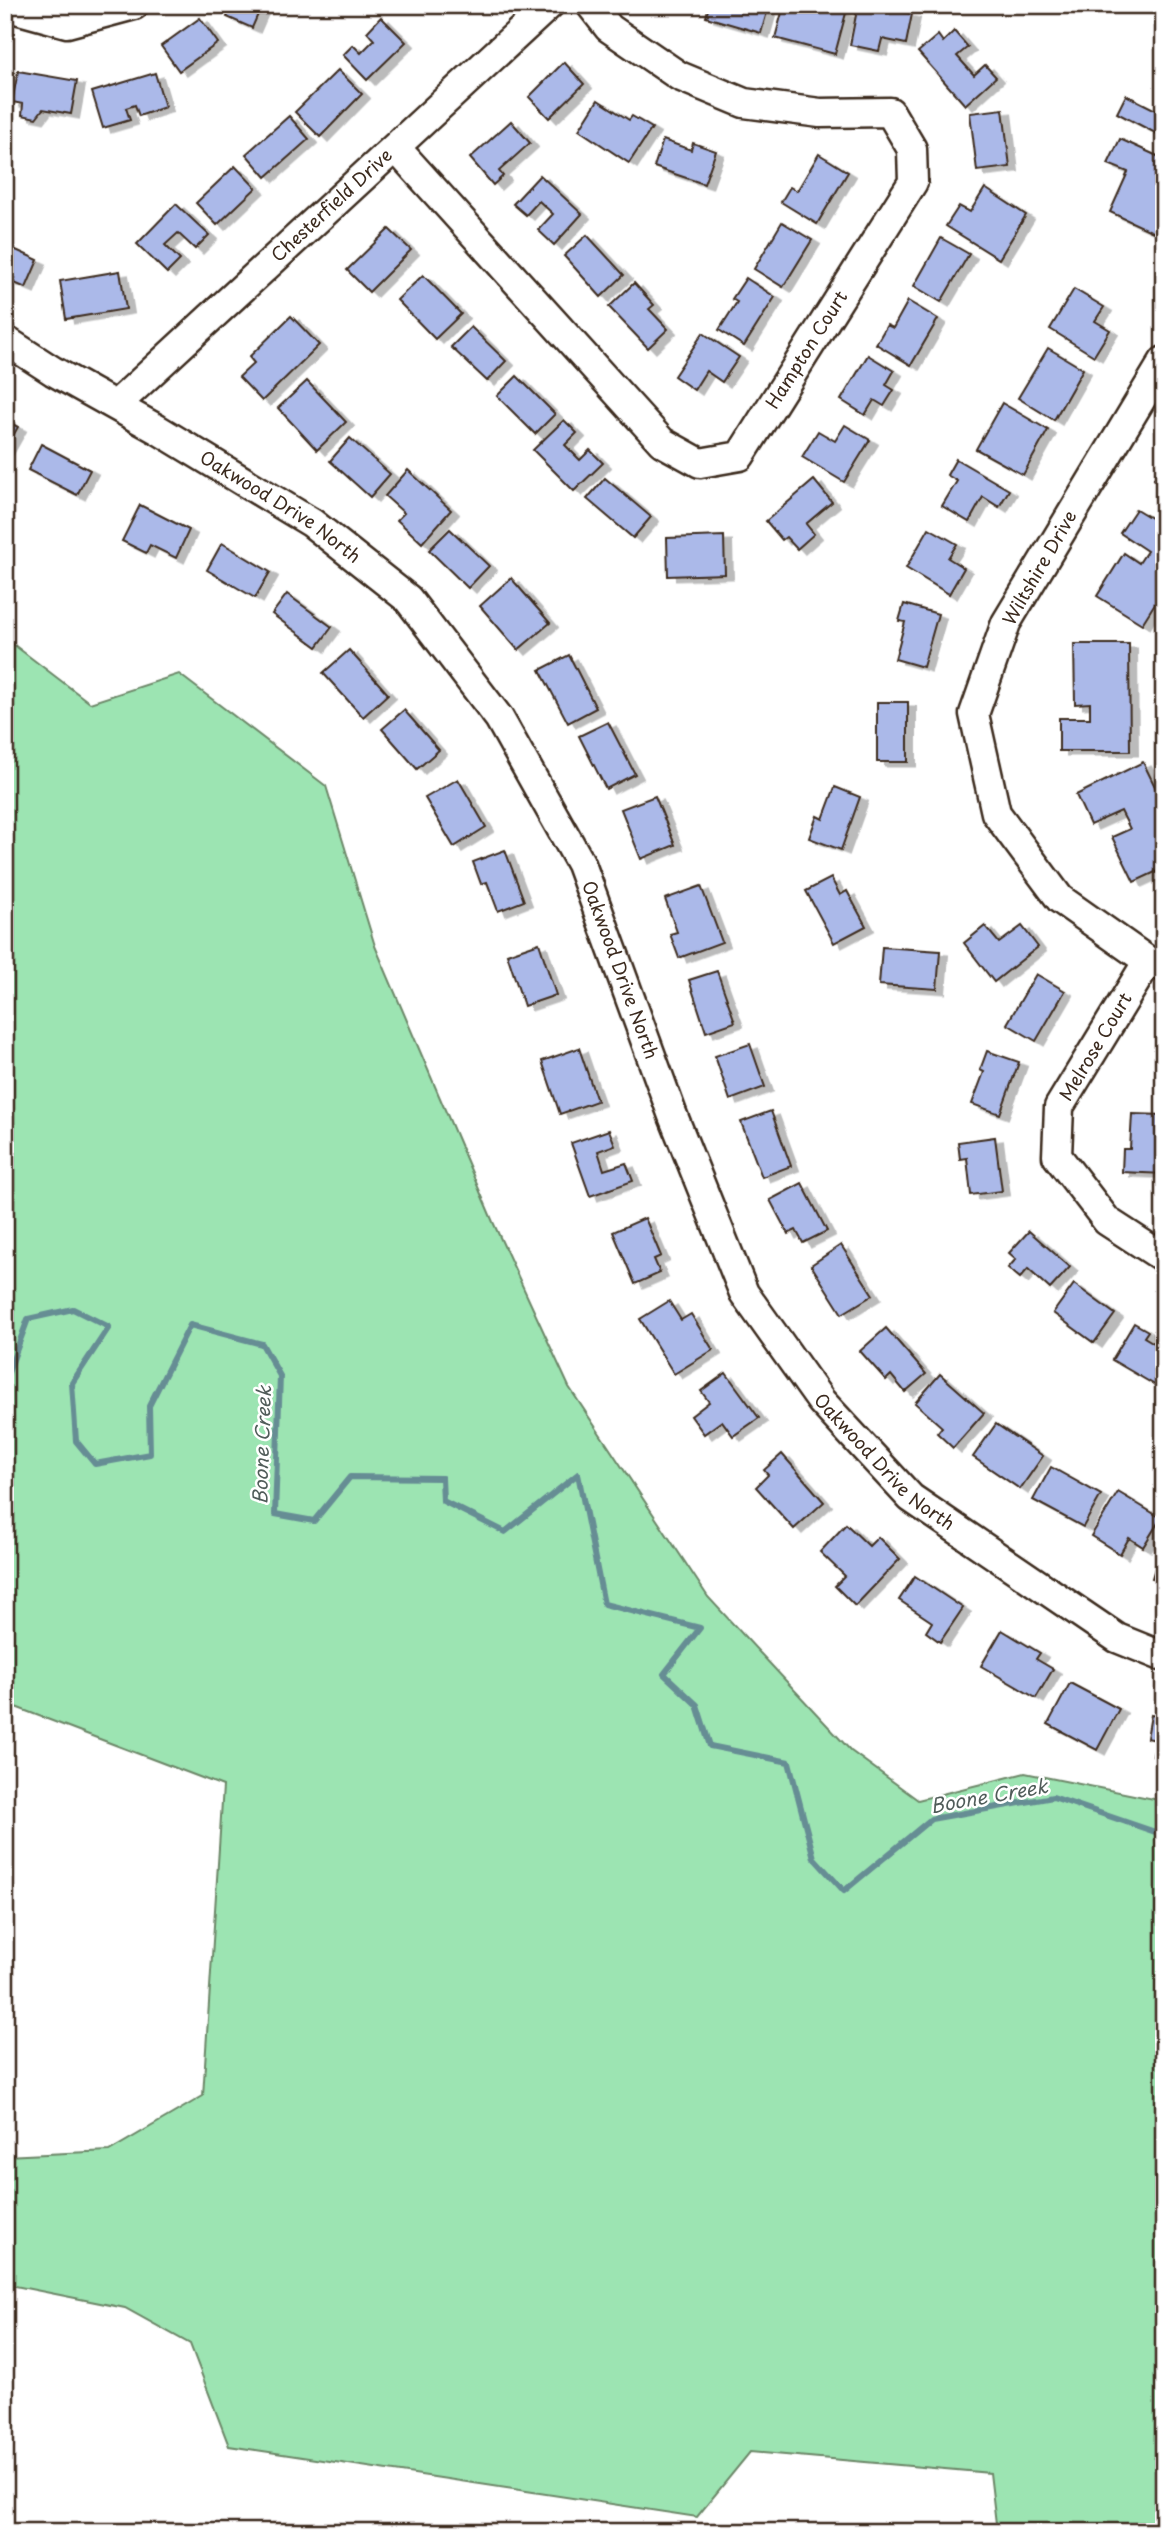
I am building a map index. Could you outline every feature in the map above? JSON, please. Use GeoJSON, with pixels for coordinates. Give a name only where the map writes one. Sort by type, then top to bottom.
{"type":"FeatureCollection","features":[{"type":"Feature","properties":{"kind":"street"},"geometry":{"type":"LineString","coordinates":[[5,6],[67,23],[134,5]]}},
{"type":"Feature","properties":{"kind":"street","name":"Chesterfield Drive"},"geometry":{"type":"LineString","coordinates":[[117,405],[549,5]]}},
{"type":"Feature","properties":{"kind":"street","name":"Hampton Court"},"geometry":{"type":"LineString","coordinates":[[396,148],[662,442],[700,463],[740,456],[913,182],[912,149],[890,112],[820,113],[744,103],[679,76],[609,28],[591,5]]}},
{"type":"Feature","properties":{"kind":"street","name":"Oakwood Drive North"},"geometry":{"type":"LineString","coordinates":[[5,340],[312,523],[408,599],[499,718],[581,864],[673,1116],[744,1293],[821,1401],[911,1498],[1117,1638],[1164,1657]]}},
{"type":"Feature","properties":{"kind":"street","name":"Wiltshire Drive"},"geometry":{"type":"LineString","coordinates":[[1156,964],[1060,899],[996,813],[974,714],[1006,623],[1164,361]]}},
{"type":"Feature","properties":{"kind":"street","name":"Melrose Court"},"geometry":{"type":"LineString","coordinates":[[1156,964],[1059,1107],[1057,1156],[1107,1221],[1164,1258]]}},
{"type":"Feature","properties":{"kind":"green space"},"geometry":{"type":"Polygon","coordinates":[[[5,638],[90,703],[179,674],[326,786],[375,946],[493,1222],[569,1387],[708,1597],[851,1751],[918,1800],[1025,1773],[1164,1801],[1164,2517],[1158,2532],[997,2532],[990,2473],[750,2452],[697,2517],[229,2446],[190,2344],[125,2308],[5,2284],[5,2156],[109,2151],[203,2096],[223,1786],[5,1703],[5,638]]]}},
{"type":"Feature","properties":{"kind":"building"},"geometry":{"type":"Polygon","coordinates":[[[232,5],[262,5],[252,28],[227,17],[232,5]]]}},
{"type":"Feature","properties":{"kind":"building"},"geometry":{"type":"Polygon","coordinates":[[[709,5],[769,5],[761,33],[706,17],[709,5]]]}},
{"type":"Feature","properties":{"kind":"building"},"geometry":{"type":"Polygon","coordinates":[[[784,5],[818,5],[846,13],[835,54],[775,38],[784,5]]]}},
{"type":"Feature","properties":{"kind":"building"},"geometry":{"type":"Polygon","coordinates":[[[858,5],[874,8],[875,5],[899,5],[898,11],[912,14],[906,44],[882,39],[879,51],[850,45],[858,5]]]}},
{"type":"Feature","properties":{"kind":"building"},"geometry":{"type":"Polygon","coordinates":[[[381,17],[406,42],[367,80],[343,55],[353,45],[361,53],[374,40],[367,32],[381,17]]]}},
{"type":"Feature","properties":{"kind":"building"},"geometry":{"type":"Polygon","coordinates":[[[200,18],[218,43],[179,71],[161,46],[200,18]]]}},
{"type":"Feature","properties":{"kind":"building"},"geometry":{"type":"Polygon","coordinates":[[[954,31],[968,47],[957,56],[974,75],[985,65],[996,77],[965,105],[918,52],[938,35],[943,42],[954,31]]]}},
{"type":"Feature","properties":{"kind":"building"},"geometry":{"type":"Polygon","coordinates":[[[564,62],[584,84],[549,118],[529,97],[564,62]]]}},
{"type":"Feature","properties":{"kind":"building"},"geometry":{"type":"Polygon","coordinates":[[[338,70],[362,94],[320,137],[295,112],[338,70]]]}},
{"type":"Feature","properties":{"kind":"building"},"geometry":{"type":"Polygon","coordinates":[[[18,71],[77,81],[71,114],[43,109],[36,118],[22,115],[23,104],[12,102],[18,71]]]}},
{"type":"Feature","properties":{"kind":"building"},"geometry":{"type":"Polygon","coordinates":[[[155,73],[165,107],[139,116],[135,105],[126,108],[130,120],[103,128],[92,92],[155,73]]]}},
{"type":"Feature","properties":{"kind":"building"},"geometry":{"type":"Polygon","coordinates":[[[1126,95],[1164,114],[1164,126],[1159,135],[1117,113],[1126,95]]]}},
{"type":"Feature","properties":{"kind":"building"},"geometry":{"type":"Polygon","coordinates":[[[598,100],[629,120],[632,116],[652,128],[629,163],[579,130],[598,100]]]}},
{"type":"Feature","properties":{"kind":"building"},"geometry":{"type":"Polygon","coordinates":[[[1003,109],[1010,167],[977,171],[970,113],[1003,109]]]}},
{"type":"Feature","properties":{"kind":"building"},"geometry":{"type":"Polygon","coordinates":[[[289,116],[309,139],[266,177],[246,154],[289,116]]]}},
{"type":"Feature","properties":{"kind":"building"},"geometry":{"type":"Polygon","coordinates":[[[511,121],[530,143],[499,171],[503,176],[493,185],[470,158],[511,121]]]}},
{"type":"Feature","properties":{"kind":"building"},"geometry":{"type":"Polygon","coordinates":[[[1120,139],[1164,159],[1164,213],[1155,233],[1110,212],[1128,172],[1108,164],[1120,139]]]}},
{"type":"Feature","properties":{"kind":"building"},"geometry":{"type":"Polygon","coordinates":[[[663,140],[691,150],[693,143],[716,151],[704,184],[654,167],[663,140]]]}},
{"type":"Feature","properties":{"kind":"building"},"geometry":{"type":"Polygon","coordinates":[[[819,154],[848,172],[817,224],[781,202],[790,187],[797,191],[819,154]]]}},
{"type":"Feature","properties":{"kind":"building"},"geometry":{"type":"Polygon","coordinates":[[[235,166],[256,188],[217,225],[196,203],[235,166]]]}},
{"type":"Feature","properties":{"kind":"building"},"geometry":{"type":"Polygon","coordinates":[[[540,175],[582,214],[554,245],[538,230],[553,214],[539,201],[526,215],[513,204],[540,175]]]}},
{"type":"Feature","properties":{"kind":"building"},"geometry":{"type":"Polygon","coordinates":[[[985,188],[1026,215],[999,259],[946,226],[959,206],[970,212],[985,188]]]}},
{"type":"Feature","properties":{"kind":"building"},"geometry":{"type":"Polygon","coordinates":[[[176,204],[209,235],[195,249],[178,233],[165,245],[180,260],[167,273],[137,244],[176,204]]]}},
{"type":"Feature","properties":{"kind":"building"},"geometry":{"type":"Polygon","coordinates":[[[782,222],[812,240],[783,287],[754,269],[782,222]]]}},
{"type":"Feature","properties":{"kind":"building"},"geometry":{"type":"Polygon","coordinates":[[[389,229],[411,250],[369,292],[347,270],[389,229]]]}},
{"type":"Feature","properties":{"kind":"building"},"geometry":{"type":"Polygon","coordinates":[[[587,235],[624,275],[601,297],[564,256],[587,235]]]}},
{"type":"Feature","properties":{"kind":"building"},"geometry":{"type":"Polygon","coordinates":[[[941,238],[969,254],[941,302],[914,286],[941,238]]]}},
{"type":"Feature","properties":{"kind":"building"},"geometry":{"type":"Polygon","coordinates":[[[5,245],[38,260],[26,288],[5,279],[5,245]]]}},
{"type":"Feature","properties":{"kind":"building"},"geometry":{"type":"Polygon","coordinates":[[[120,271],[126,309],[66,319],[60,281],[120,271]]]}},
{"type":"Feature","properties":{"kind":"building"},"geometry":{"type":"Polygon","coordinates":[[[423,275],[461,314],[435,339],[397,300],[423,275]]]}},
{"type":"Feature","properties":{"kind":"building"},"geometry":{"type":"Polygon","coordinates":[[[746,278],[775,297],[744,346],[719,330],[737,302],[732,299],[746,278]]]}},
{"type":"Feature","properties":{"kind":"building"},"geometry":{"type":"Polygon","coordinates":[[[634,283],[654,305],[649,309],[668,329],[648,348],[609,307],[634,283]]]}},
{"type":"Feature","properties":{"kind":"building"},"geometry":{"type":"Polygon","coordinates":[[[1074,289],[1104,307],[1095,321],[1110,330],[1094,356],[1050,329],[1074,289]]]}},
{"type":"Feature","properties":{"kind":"building"},"geometry":{"type":"Polygon","coordinates":[[[908,301],[938,319],[911,365],[876,344],[887,325],[893,328],[908,301]]]}},
{"type":"Feature","properties":{"kind":"building"},"geometry":{"type":"Polygon","coordinates":[[[291,316],[319,345],[262,401],[239,377],[254,363],[249,357],[291,316]]]}},
{"type":"Feature","properties":{"kind":"building"},"geometry":{"type":"Polygon","coordinates":[[[471,327],[506,361],[487,381],[451,347],[471,327]]]}},
{"type":"Feature","properties":{"kind":"building"},"geometry":{"type":"Polygon","coordinates":[[[703,333],[739,357],[722,382],[706,371],[694,390],[674,376],[703,333]]]}},
{"type":"Feature","properties":{"kind":"building"},"geometry":{"type":"Polygon","coordinates":[[[1048,348],[1083,369],[1054,420],[1018,398],[1048,348]]]}},
{"type":"Feature","properties":{"kind":"building"},"geometry":{"type":"Polygon","coordinates":[[[868,355],[894,371],[886,385],[894,390],[884,406],[874,400],[865,415],[841,400],[868,355]]]}},
{"type":"Feature","properties":{"kind":"building"},"geometry":{"type":"Polygon","coordinates":[[[517,376],[555,414],[535,434],[497,396],[517,376]]]}},
{"type":"Feature","properties":{"kind":"building"},"geometry":{"type":"Polygon","coordinates":[[[307,381],[346,422],[317,450],[278,408],[307,381]]]}},
{"type":"Feature","properties":{"kind":"building"},"geometry":{"type":"Polygon","coordinates":[[[1002,403],[1048,430],[1023,475],[976,449],[1002,403]]]}},
{"type":"Feature","properties":{"kind":"building"},"geometry":{"type":"Polygon","coordinates":[[[5,420],[18,427],[5,450],[5,420]]]}},
{"type":"Feature","properties":{"kind":"building"},"geometry":{"type":"Polygon","coordinates":[[[564,420],[577,433],[565,445],[580,460],[590,450],[603,463],[574,491],[533,450],[564,420]]]}},
{"type":"Feature","properties":{"kind":"building"},"geometry":{"type":"Polygon","coordinates":[[[845,425],[870,440],[844,482],[802,457],[818,431],[835,441],[845,425]]]}},
{"type":"Feature","properties":{"kind":"building"},"geometry":{"type":"Polygon","coordinates":[[[350,438],[390,474],[370,497],[330,461],[350,438]]]}},
{"type":"Feature","properties":{"kind":"building"},"geometry":{"type":"Polygon","coordinates":[[[41,444],[90,470],[77,495],[28,470],[41,444]]]}},
{"type":"Feature","properties":{"kind":"building"},"geometry":{"type":"Polygon","coordinates":[[[956,459],[1009,490],[999,507],[983,497],[969,522],[942,506],[957,481],[947,475],[956,459]]]}},
{"type":"Feature","properties":{"kind":"building"},"geometry":{"type":"Polygon","coordinates":[[[1164,462],[1164,485],[1154,479],[1164,462]]]}},
{"type":"Feature","properties":{"kind":"building"},"geometry":{"type":"Polygon","coordinates":[[[408,470],[451,510],[422,543],[397,520],[404,513],[385,496],[408,470]]]}},
{"type":"Feature","properties":{"kind":"building"},"geometry":{"type":"Polygon","coordinates":[[[605,478],[651,517],[633,538],[587,499],[605,478]]]}},
{"type":"Feature","properties":{"kind":"building"},"geometry":{"type":"Polygon","coordinates":[[[814,480],[832,502],[806,524],[814,534],[797,549],[786,537],[782,540],[766,521],[814,480]]]}},
{"type":"Feature","properties":{"kind":"building"},"geometry":{"type":"Polygon","coordinates":[[[140,505],[189,530],[176,558],[150,545],[146,553],[122,541],[140,505]]]}},
{"type":"Feature","properties":{"kind":"building"},"geometry":{"type":"Polygon","coordinates":[[[1136,509],[1164,526],[1164,589],[1142,624],[1097,596],[1124,553],[1139,563],[1147,551],[1120,533],[1136,509]]]}},
{"type":"Feature","properties":{"kind":"building"},"geometry":{"type":"Polygon","coordinates":[[[929,528],[957,544],[948,558],[964,568],[949,594],[906,568],[929,528]]]}},
{"type":"Feature","properties":{"kind":"building"},"geometry":{"type":"Polygon","coordinates":[[[450,529],[489,566],[468,588],[429,550],[450,529]]]}},
{"type":"Feature","properties":{"kind":"building"},"geometry":{"type":"Polygon","coordinates":[[[724,536],[725,574],[668,576],[667,538],[724,536]]]}},
{"type":"Feature","properties":{"kind":"building"},"geometry":{"type":"Polygon","coordinates":[[[222,543],[270,572],[255,598],[207,570],[222,543]]]}},
{"type":"Feature","properties":{"kind":"building"},"geometry":{"type":"Polygon","coordinates":[[[511,578],[550,623],[518,650],[480,606],[511,578]]]}},
{"type":"Feature","properties":{"kind":"building"},"geometry":{"type":"Polygon","coordinates":[[[287,594],[332,627],[317,647],[272,614],[287,594]]]}},
{"type":"Feature","properties":{"kind":"building"},"geometry":{"type":"Polygon","coordinates":[[[904,604],[938,614],[923,667],[895,659],[905,622],[899,621],[904,604]]]}},
{"type":"Feature","properties":{"kind":"building"},"geometry":{"type":"Polygon","coordinates":[[[1074,644],[1129,644],[1130,751],[1059,751],[1059,718],[1090,718],[1090,703],[1075,704],[1074,644]]]}},
{"type":"Feature","properties":{"kind":"building"},"geometry":{"type":"Polygon","coordinates":[[[349,650],[388,694],[363,717],[323,673],[349,650]]]}},
{"type":"Feature","properties":{"kind":"building"},"geometry":{"type":"Polygon","coordinates":[[[569,655],[596,708],[568,723],[540,670],[569,655]]]}},
{"type":"Feature","properties":{"kind":"building"},"geometry":{"type":"Polygon","coordinates":[[[877,702],[908,702],[908,762],[877,762],[877,702]]]}},
{"type":"Feature","properties":{"kind":"building"},"geometry":{"type":"Polygon","coordinates":[[[404,710],[439,750],[417,769],[382,729],[404,710]]]}},
{"type":"Feature","properties":{"kind":"building"},"geometry":{"type":"Polygon","coordinates":[[[608,722],[635,774],[606,789],[579,736],[608,722]]]}},
{"type":"Feature","properties":{"kind":"building"},"geometry":{"type":"Polygon","coordinates":[[[1143,762],[1164,805],[1164,868],[1134,882],[1112,837],[1130,829],[1121,811],[1090,825],[1076,795],[1143,762]]]}},
{"type":"Feature","properties":{"kind":"building"},"geometry":{"type":"Polygon","coordinates":[[[458,779],[486,827],[454,847],[425,798],[458,779]]]}},
{"type":"Feature","properties":{"kind":"building"},"geometry":{"type":"Polygon","coordinates":[[[835,787],[860,797],[841,850],[809,838],[817,816],[823,819],[835,787]]]}},
{"type":"Feature","properties":{"kind":"building"},"geometry":{"type":"Polygon","coordinates":[[[655,796],[675,845],[641,859],[621,809],[655,796]]]}},
{"type":"Feature","properties":{"kind":"building"},"geometry":{"type":"Polygon","coordinates":[[[505,850],[524,901],[498,911],[487,882],[481,884],[473,862],[505,850]]]}},
{"type":"Feature","properties":{"kind":"building"},"geometry":{"type":"Polygon","coordinates":[[[831,878],[840,895],[847,891],[866,926],[834,943],[806,891],[831,878]]]}},
{"type":"Feature","properties":{"kind":"building"},"geometry":{"type":"Polygon","coordinates":[[[701,886],[722,942],[679,958],[670,934],[677,932],[665,899],[701,886]]]}},
{"type":"Feature","properties":{"kind":"building"},"geometry":{"type":"Polygon","coordinates":[[[985,926],[999,943],[1022,926],[1038,947],[994,982],[964,943],[985,926]]]}},
{"type":"Feature","properties":{"kind":"building"},"geometry":{"type":"Polygon","coordinates":[[[539,943],[556,995],[524,1006],[507,954],[539,943]]]}},
{"type":"Feature","properties":{"kind":"building"},"geometry":{"type":"Polygon","coordinates":[[[882,947],[940,951],[937,989],[879,985],[882,947]]]}},
{"type":"Feature","properties":{"kind":"building"},"geometry":{"type":"Polygon","coordinates":[[[717,971],[735,1022],[706,1032],[689,980],[717,971]]]}},
{"type":"Feature","properties":{"kind":"building"},"geometry":{"type":"Polygon","coordinates":[[[1036,974],[1065,991],[1036,1041],[1007,1024],[1036,974]]]}},
{"type":"Feature","properties":{"kind":"building"},"geometry":{"type":"Polygon","coordinates":[[[750,1044],[765,1087],[730,1100],[715,1056],[750,1044]]]}},
{"type":"Feature","properties":{"kind":"building"},"geometry":{"type":"Polygon","coordinates":[[[579,1048],[597,1101],[560,1114],[542,1061],[579,1048]]]}},
{"type":"Feature","properties":{"kind":"building"},"geometry":{"type":"Polygon","coordinates":[[[987,1051],[1019,1062],[1000,1114],[972,1104],[984,1072],[980,1070],[987,1051]]]}},
{"type":"Feature","properties":{"kind":"building"},"geometry":{"type":"Polygon","coordinates":[[[771,1111],[791,1166],[762,1177],[741,1122],[771,1111]]]}},
{"type":"Feature","properties":{"kind":"building"},"geometry":{"type":"Polygon","coordinates":[[[1132,1114],[1164,1115],[1164,1174],[1122,1172],[1123,1149],[1130,1149],[1132,1114]]]}},
{"type":"Feature","properties":{"kind":"building"},"geometry":{"type":"Polygon","coordinates":[[[609,1130],[615,1145],[598,1151],[604,1170],[626,1163],[633,1181],[590,1196],[571,1143],[609,1130]]]}},
{"type":"Feature","properties":{"kind":"building"},"geometry":{"type":"Polygon","coordinates":[[[995,1137],[1002,1191],[971,1195],[967,1158],[960,1159],[958,1142],[995,1137]]]}},
{"type":"Feature","properties":{"kind":"building"},"geometry":{"type":"Polygon","coordinates":[[[802,1183],[827,1231],[803,1243],[796,1230],[788,1234],[770,1200],[802,1183]]]}},
{"type":"Feature","properties":{"kind":"building"},"geometry":{"type":"Polygon","coordinates":[[[645,1218],[661,1256],[654,1259],[660,1273],[635,1284],[613,1232],[645,1218]]]}},
{"type":"Feature","properties":{"kind":"building"},"geometry":{"type":"Polygon","coordinates":[[[1029,1231],[1070,1267],[1050,1289],[1028,1269],[1020,1278],[1008,1268],[1016,1259],[1009,1253],[1029,1231]]]}},
{"type":"Feature","properties":{"kind":"building"},"geometry":{"type":"Polygon","coordinates":[[[841,1245],[873,1295],[842,1314],[811,1265],[841,1245]]]}},
{"type":"Feature","properties":{"kind":"building"},"geometry":{"type":"Polygon","coordinates":[[[1074,1284],[1115,1314],[1094,1343],[1053,1313],[1074,1284]]]}},
{"type":"Feature","properties":{"kind":"building"},"geometry":{"type":"Polygon","coordinates":[[[669,1301],[681,1320],[691,1314],[713,1350],[674,1374],[640,1319],[669,1301]]]}},
{"type":"Feature","properties":{"kind":"building"},"geometry":{"type":"Polygon","coordinates":[[[1134,1323],[1148,1331],[1144,1337],[1164,1349],[1164,1382],[1160,1388],[1112,1360],[1134,1323]]]}},
{"type":"Feature","properties":{"kind":"building"},"geometry":{"type":"Polygon","coordinates":[[[886,1328],[926,1374],[905,1392],[891,1375],[886,1380],[860,1351],[886,1328]]]}},
{"type":"Feature","properties":{"kind":"building"},"geometry":{"type":"Polygon","coordinates":[[[726,1373],[759,1418],[733,1436],[722,1421],[704,1434],[691,1416],[709,1402],[701,1391],[726,1373]]]}},
{"type":"Feature","properties":{"kind":"building"},"geometry":{"type":"Polygon","coordinates":[[[940,1374],[984,1413],[953,1448],[937,1433],[942,1427],[915,1403],[940,1374]]]}},
{"type":"Feature","properties":{"kind":"building"},"geometry":{"type":"Polygon","coordinates":[[[996,1424],[1043,1456],[1020,1489],[973,1457],[996,1424]]]}},
{"type":"Feature","properties":{"kind":"building"},"geometry":{"type":"Polygon","coordinates":[[[782,1454],[824,1502],[794,1529],[756,1487],[768,1475],[764,1470],[782,1454]]]}},
{"type":"Feature","properties":{"kind":"building"},"geometry":{"type":"Polygon","coordinates":[[[1051,1467],[1101,1495],[1083,1527],[1033,1500],[1051,1467]]]}},
{"type":"Feature","properties":{"kind":"building"},"geometry":{"type":"Polygon","coordinates":[[[1118,1492],[1161,1518],[1143,1547],[1129,1538],[1120,1554],[1091,1536],[1118,1492]]]}},
{"type":"Feature","properties":{"kind":"building"},"geometry":{"type":"Polygon","coordinates":[[[846,1524],[869,1546],[878,1537],[900,1559],[855,1606],[835,1586],[845,1576],[820,1552],[846,1524]]]}},
{"type":"Feature","properties":{"kind":"building"},"geometry":{"type":"Polygon","coordinates":[[[1164,1538],[1164,1581],[1152,1578],[1164,1538]]]}},
{"type":"Feature","properties":{"kind":"building"},"geometry":{"type":"Polygon","coordinates":[[[915,1576],[963,1608],[940,1642],[926,1632],[932,1622],[899,1600],[915,1576]]]}},
{"type":"Feature","properties":{"kind":"building"},"geometry":{"type":"Polygon","coordinates":[[[1002,1630],[1040,1653],[1036,1659],[1053,1669],[1036,1698],[981,1666],[1002,1630]]]}},
{"type":"Feature","properties":{"kind":"building"},"geometry":{"type":"Polygon","coordinates":[[[1070,1683],[1119,1709],[1097,1750],[1048,1724],[1070,1683]]]}},
{"type":"Feature","properties":{"kind":"building"},"geometry":{"type":"Polygon","coordinates":[[[1151,1715],[1164,1717],[1164,1758],[1153,1756],[1156,1740],[1147,1738],[1151,1715]]]}},
{"type":"Feature","properties":{"kind":"waterway","name":"Boone Creek"},"geometry":{"type":"LineString","coordinates":[[5,1381],[28,1319],[73,1309],[109,1327],[72,1383],[76,1441],[95,1464],[150,1454],[149,1406],[190,1325],[262,1344],[280,1376],[275,1514],[314,1521],[350,1477],[442,1478],[443,1501],[505,1532],[578,1474],[604,1604],[700,1628],[664,1674],[697,1705],[710,1746],[789,1762],[814,1858],[844,1891],[931,1819],[1053,1797],[1164,1835]]}}]}
